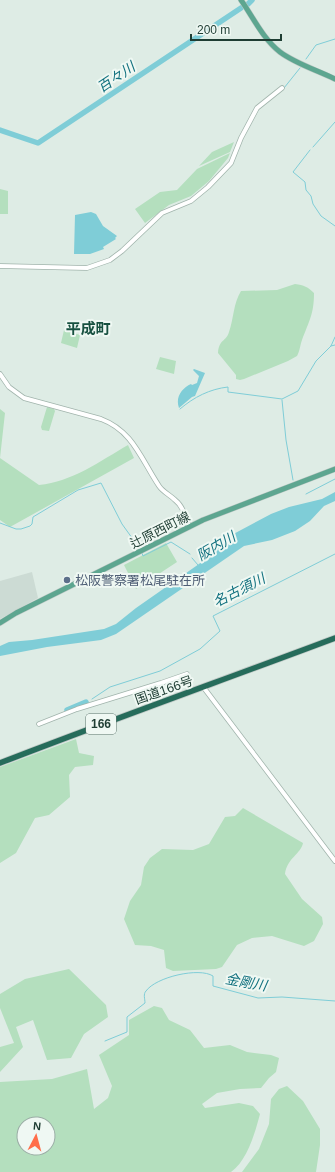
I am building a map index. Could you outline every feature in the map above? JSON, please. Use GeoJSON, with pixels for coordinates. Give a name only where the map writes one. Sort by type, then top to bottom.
{"type":"FeatureCollection","features":[{"type":"Feature","properties":{"kind":"highway","name":"国道166号"},"geometry":{"type":"LineString","coordinates":[[0,763],[114,719],[204,688],[234,675],[335,638]]}},
{"type":"Feature","properties":{"kind":"main road"},"geometry":{"type":"LineString","coordinates":[[241,0],[267,38],[279,51],[291,59],[335,79]]}},
{"type":"Feature","properties":{"kind":"main road","name":"辻原西町線"},"geometry":{"type":"LineString","coordinates":[[0,623],[16,613],[203,520],[335,469]]}},
{"type":"Feature","properties":{"kind":"street"},"geometry":{"type":"LineString","coordinates":[[0,266],[87,268],[104,263],[112,258],[162,213],[191,201],[208,187],[231,163],[241,138],[257,108],[282,88]]}},
{"type":"Feature","properties":{"kind":"street"},"geometry":{"type":"LineString","coordinates":[[0,374],[9,387],[24,398],[101,419],[122,431],[133,444],[160,487],[179,504],[189,527]]}},
{"type":"Feature","properties":{"kind":"street"},"geometry":{"type":"LineString","coordinates":[[39,724],[77,708],[162,684],[187,674]]}},
{"type":"Feature","properties":{"kind":"street"},"geometry":{"type":"LineString","coordinates":[[204,688],[335,861]]}},
{"type":"Feature","properties":{"kind":"shaded area"},"geometry":{"type":"Polygon","coordinates":[[[32,572],[38,598],[0,619],[0,581],[32,572]]]}},
{"type":"Feature","properties":{"kind":"green space"},"geometry":{"type":"Polygon","coordinates":[[[234,142],[230,152],[199,166],[212,152],[234,142]]]}},
{"type":"Feature","properties":{"kind":"green space"},"geometry":{"type":"Polygon","coordinates":[[[230,153],[228,158],[209,181],[191,196],[169,205],[145,223],[135,209],[160,192],[177,190],[197,169],[230,153]]]}},
{"type":"Feature","properties":{"kind":"green space"},"geometry":{"type":"Polygon","coordinates":[[[0,189],[8,191],[8,214],[0,214],[0,189]]]}},
{"type":"Feature","properties":{"kind":"green space"},"geometry":{"type":"Polygon","coordinates":[[[295,284],[306,287],[314,293],[312,312],[297,356],[244,379],[236,379],[236,375],[218,353],[221,343],[228,335],[231,327],[236,301],[241,291],[277,290],[295,284]]]}},
{"type":"Feature","properties":{"kind":"green space"},"geometry":{"type":"Polygon","coordinates":[[[64,330],[80,335],[77,348],[61,343],[64,330]]]}},
{"type":"Feature","properties":{"kind":"green space"},"geometry":{"type":"Polygon","coordinates":[[[160,357],[176,361],[174,374],[156,369],[160,357]]]}},
{"type":"Feature","properties":{"kind":"green space"},"geometry":{"type":"Polygon","coordinates":[[[47,407],[54,409],[55,411],[49,431],[42,430],[41,427],[47,407]]]}},
{"type":"Feature","properties":{"kind":"green space"},"geometry":{"type":"Polygon","coordinates":[[[0,409],[5,413],[0,458],[0,409]]]}},
{"type":"Feature","properties":{"kind":"green space"},"geometry":{"type":"Polygon","coordinates":[[[128,445],[134,458],[10,527],[0,520],[0,458],[39,485],[63,480],[85,470],[128,445]]]}},
{"type":"Feature","properties":{"kind":"green space"},"geometry":{"type":"Polygon","coordinates":[[[166,543],[177,562],[136,589],[124,565],[166,543]]]}},
{"type":"Feature","properties":{"kind":"green space"},"geometry":{"type":"Polygon","coordinates":[[[76,739],[79,753],[94,756],[93,765],[75,767],[69,775],[70,797],[49,815],[35,818],[16,853],[0,863],[0,767],[76,739]]]}},
{"type":"Feature","properties":{"kind":"green space"},"geometry":{"type":"Polygon","coordinates":[[[243,808],[303,843],[300,850],[288,864],[285,874],[302,899],[322,917],[323,924],[314,941],[304,946],[272,936],[252,938],[237,945],[222,967],[216,969],[173,971],[166,968],[164,950],[151,946],[135,945],[124,919],[130,901],[141,885],[144,867],[150,858],[162,849],[193,850],[209,844],[225,817],[235,816],[243,808]]]}},
{"type":"Feature","properties":{"kind":"green space"},"geometry":{"type":"Polygon","coordinates":[[[69,969],[106,1005],[108,1017],[84,1034],[71,1058],[47,1060],[33,1020],[16,1027],[23,1047],[0,1072],[0,1047],[14,1043],[0,1008],[0,994],[25,979],[69,969]]]}},
{"type":"Feature","properties":{"kind":"green space"},"geometry":{"type":"Polygon","coordinates":[[[154,1006],[162,1008],[169,1020],[190,1030],[204,1048],[230,1045],[247,1052],[271,1055],[279,1058],[276,1072],[261,1088],[240,1089],[217,1093],[202,1104],[205,1108],[239,1103],[253,1106],[260,1114],[250,1146],[237,1167],[231,1172],[0,1172],[0,1082],[52,1079],[87,1069],[94,1109],[108,1098],[112,1086],[99,1055],[129,1035],[129,1020],[154,1006]]]}},
{"type":"Feature","properties":{"kind":"green space"},"geometry":{"type":"Polygon","coordinates":[[[287,1086],[303,1101],[320,1129],[320,1145],[316,1172],[242,1172],[259,1149],[269,1124],[271,1099],[279,1089],[287,1086]]]}},
{"type":"Feature","properties":{"kind":"water"},"geometry":{"type":"Polygon","coordinates":[[[91,212],[96,214],[103,226],[117,236],[115,238],[116,239],[103,247],[104,249],[90,254],[74,254],[75,215],[91,212]]]}},
{"type":"Feature","properties":{"kind":"water"},"geometry":{"type":"Polygon","coordinates":[[[194,369],[205,373],[195,396],[179,408],[178,400],[182,390],[191,384],[197,383],[199,376],[193,370],[194,369]]]}},
{"type":"Feature","properties":{"kind":"water","name":"阪内川"},"geometry":{"type":"Polygon","coordinates":[[[335,492],[335,501],[324,506],[310,521],[295,531],[272,540],[244,546],[116,634],[101,640],[47,647],[0,656],[0,646],[9,642],[104,629],[116,624],[136,608],[199,564],[226,538],[271,514],[289,507],[322,499],[335,492]]]}},
{"type":"Feature","properties":{"kind":"waterway","name":"百々川"},"geometry":{"type":"LineString","coordinates":[[248,4],[252,0]]}},
{"type":"Feature","properties":{"kind":"waterway","name":"百々川"},"geometry":{"type":"LineString","coordinates":[[0,130],[38,143],[241,8]]}},
{"type":"Feature","properties":{"kind":"waterway"},"geometry":{"type":"LineString","coordinates":[[306,59],[316,45],[335,39]]}},
{"type":"Feature","properties":{"kind":"waterway"},"geometry":{"type":"LineString","coordinates":[[284,88],[300,68]]}},
{"type":"Feature","properties":{"kind":"waterway"},"geometry":{"type":"LineString","coordinates":[[313,147],[335,122]]}},
{"type":"Feature","properties":{"kind":"waterway"},"geometry":{"type":"LineString","coordinates":[[310,150],[293,172],[305,182],[306,190],[311,196],[313,204],[321,216],[335,226]]}},
{"type":"Feature","properties":{"kind":"waterway"},"geometry":{"type":"LineString","coordinates":[[180,409],[202,394],[228,387],[228,392],[282,399],[298,391],[316,361],[331,346],[335,337]]}},
{"type":"Feature","properties":{"kind":"waterway"},"geometry":{"type":"LineString","coordinates":[[331,346],[335,345]]}},
{"type":"Feature","properties":{"kind":"waterway"},"geometry":{"type":"LineString","coordinates":[[282,400],[286,440],[293,480]]}},
{"type":"Feature","properties":{"kind":"waterway"},"geometry":{"type":"LineString","coordinates":[[306,494],[335,479]]}},
{"type":"Feature","properties":{"kind":"waterway"},"geometry":{"type":"LineString","coordinates":[[0,523],[16,529],[30,526],[32,524],[33,517],[78,490],[101,483],[122,524],[140,549]]}},
{"type":"Feature","properties":{"kind":"waterway"},"geometry":{"type":"LineString","coordinates":[[142,553],[143,556],[171,542],[190,554]]}},
{"type":"Feature","properties":{"kind":"waterway","name":"名古須川"},"geometry":{"type":"LineString","coordinates":[[92,699],[110,687],[160,671],[200,649],[220,631],[213,616],[335,554]]}},
{"type":"Feature","properties":{"kind":"waterway"},"geometry":{"type":"LineString","coordinates":[[192,558],[198,565]]}},
{"type":"Feature","properties":{"kind":"waterway","name":"名古須川"},"geometry":{"type":"LineString","coordinates":[[67,710],[86,702]]}},
{"type":"Feature","properties":{"kind":"waterway","name":"金剛川"},"geometry":{"type":"LineString","coordinates":[[105,1041],[127,1032],[127,1017],[145,1003],[144,997],[146,991],[151,986],[159,981],[188,973],[207,973],[213,976],[213,986],[258,998],[282,997],[335,1001]]}},
{"type":"Feature","properties":{"kind":"place","name":"松阪警察署松尾駐在所"},"geometry":{"type":"Point","coordinates":[67,580]}},
{"type":"Feature","properties":{"kind":"district","name":"平成町"},"geometry":{"type":"Point","coordinates":[88,328]}}]}
